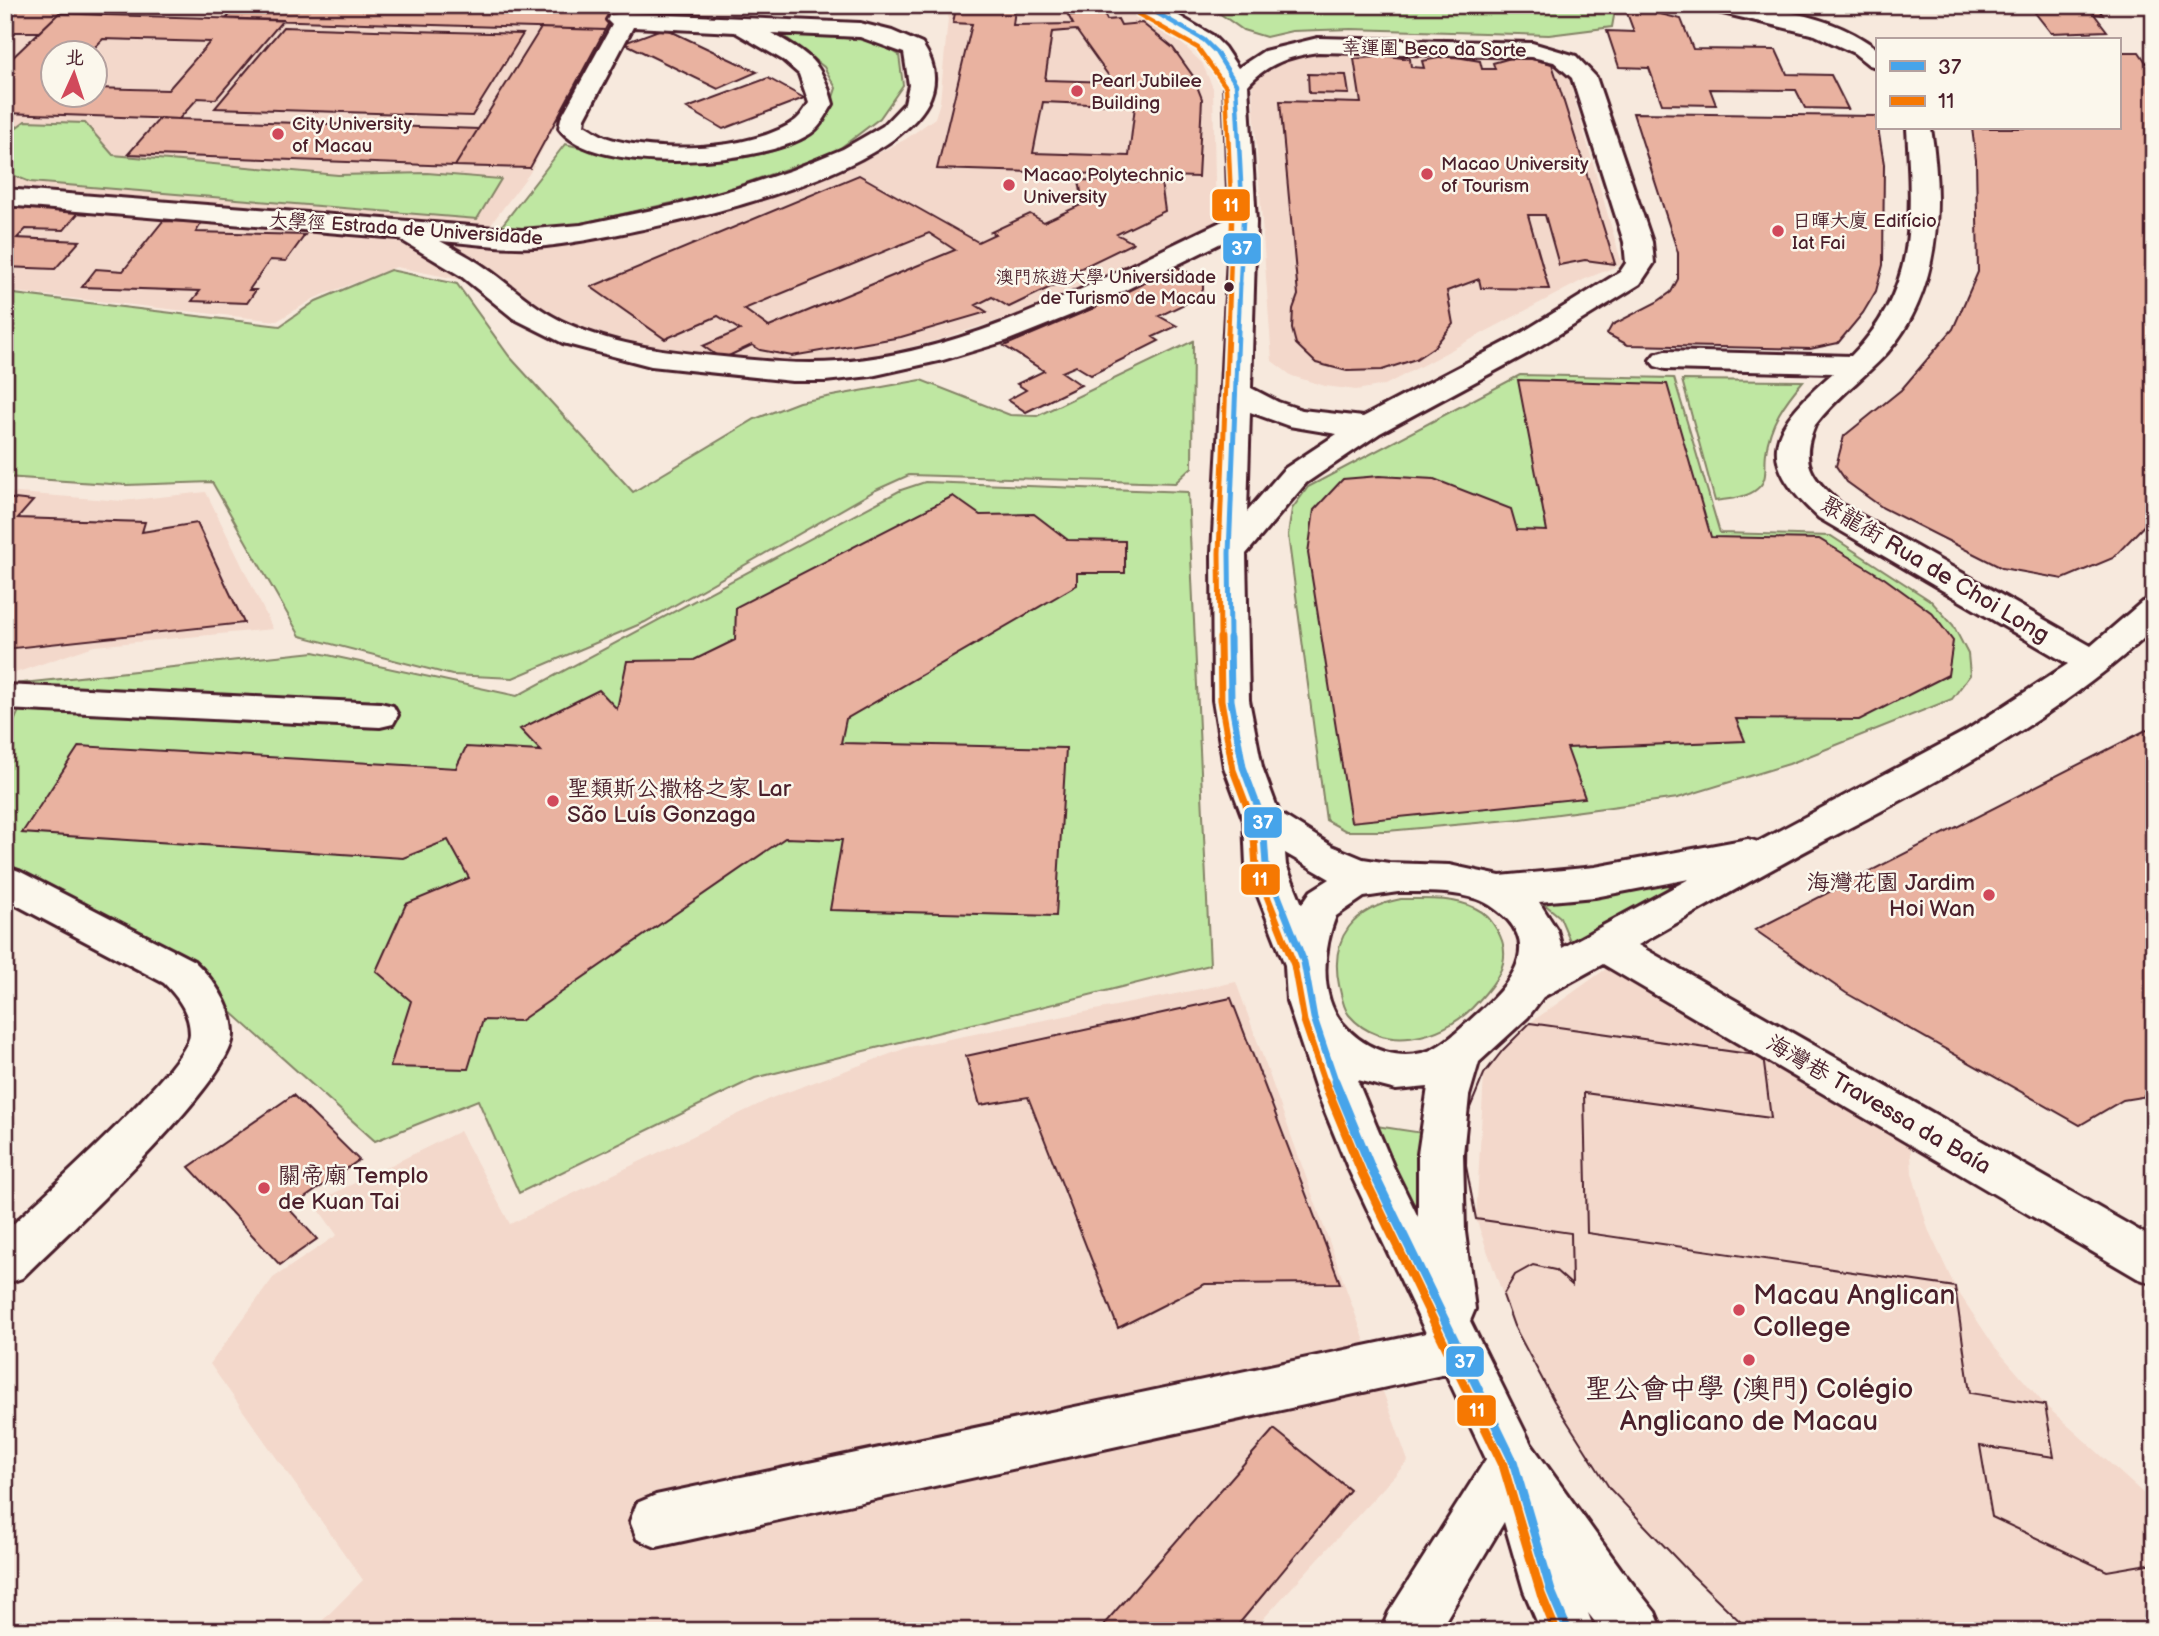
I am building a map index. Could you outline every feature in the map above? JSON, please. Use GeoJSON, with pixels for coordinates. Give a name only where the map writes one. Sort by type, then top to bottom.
{"type":"FeatureCollection","features":[{"type":"Feature","properties":{"kind":"street"},"geometry":{"type":"LineString","coordinates":[[1143,5],[1204,40],[1216,52],[1236,84],[1243,222],[1229,553],[1231,700],[1244,767],[1263,821],[1266,864],[1304,962],[1314,1018],[1339,1092],[1371,1168],[1457,1349],[1513,1461],[1602,1588],[1636,1631]]}},
{"type":"Feature","properties":{"kind":"street"},"geometry":{"type":"LineString","coordinates":[[1718,5],[1826,32],[1858,47],[1876,59]]}},
{"type":"Feature","properties":{"kind":"street","name":"大學徑 Estrada de Universidade"},"geometry":{"type":"LineString","coordinates":[[5,197],[404,231],[542,238],[639,222],[763,189],[819,169],[882,140],[903,123],[918,104],[920,67],[914,50],[884,36],[860,30],[622,20],[573,118],[571,128],[579,136],[601,146],[640,154],[672,156],[741,150],[784,138],[806,126],[821,104],[822,93],[814,76],[789,54],[738,25]]}},
{"type":"Feature","properties":{"kind":"street","name":"幸運圍 Beco da Sorte"},"geometry":{"type":"LineString","coordinates":[[1229,553],[1295,476],[1369,426],[1520,346],[1630,278],[1640,263],[1638,242],[1584,77],[1575,63],[1532,50],[1318,45],[1269,55],[1246,71],[1236,84]]}},
{"type":"Feature","properties":{"kind":"street","name":"聚龍街 Rua de Choi Long"},"geometry":{"type":"LineString","coordinates":[[1919,130],[1923,176],[1922,218],[1914,275],[1904,307],[1885,335],[1859,365],[1804,418],[1795,433],[1791,453],[1795,472],[1807,490],[1830,511],[2093,663]]}},
{"type":"Feature","properties":{"kind":"street"},"geometry":{"type":"LineString","coordinates":[[404,231],[490,284],[512,304],[556,329],[592,344],[639,356],[759,370],[843,370],[934,352],[1007,330],[1080,302],[1173,254],[1243,222]]}},
{"type":"Feature","properties":{"kind":"street"},"geometry":{"type":"LineString","coordinates":[[490,284],[494,268],[512,252],[542,238]]}},
{"type":"Feature","properties":{"kind":"street"},"geometry":{"type":"LineString","coordinates":[[1665,360],[1859,365]]}},
{"type":"Feature","properties":{"kind":"street","name":"幸運圍 Beco da Sorte"},"geometry":{"type":"LineString","coordinates":[[1236,393],[1256,405],[1300,419],[1336,426],[1369,426]]}},
{"type":"Feature","properties":{"kind":"street"},"geometry":{"type":"LineString","coordinates":[[1314,1018],[1337,1046],[1361,1063],[1395,1073],[1442,1065],[1460,1055],[1531,985],[1782,847],[1904,785],[2007,722],[2093,663],[2141,641],[2154,610]]}},
{"type":"Feature","properties":{"kind":"street"},"geometry":{"type":"LineString","coordinates":[[5,697],[380,715]]}},
{"type":"Feature","properties":{"kind":"street"},"geometry":{"type":"LineString","coordinates":[[5,727],[37,706],[60,699]]}},
{"type":"Feature","properties":{"kind":"street"},"geometry":{"type":"LineString","coordinates":[[1263,821],[1290,835],[1303,848],[1329,864],[1349,872],[1434,878],[1499,891],[1595,882],[1782,847]]}},
{"type":"Feature","properties":{"kind":"street"},"geometry":{"type":"LineString","coordinates":[[1304,962],[1311,927],[1322,904],[1344,888],[1366,880],[1398,877]]}},
{"type":"Feature","properties":{"kind":"street"},"geometry":{"type":"LineString","coordinates":[[5,881],[179,972],[198,991],[212,1035],[204,1059],[188,1081],[151,1121],[5,1263]]}},
{"type":"Feature","properties":{"kind":"street"},"geometry":{"type":"LineString","coordinates":[[1499,891],[1518,905],[1538,932],[1542,946],[1540,964],[1531,985]]}},
{"type":"Feature","properties":{"kind":"street","name":"海灣巷 Travessa da Baía"},"geometry":{"type":"LineString","coordinates":[[1604,945],[2154,1263]]}},
{"type":"Feature","properties":{"kind":"street"},"geometry":{"type":"LineString","coordinates":[[1457,1349],[1444,1261],[1441,1166],[1446,1101],[1460,1055]]}},
{"type":"Feature","properties":{"kind":"street"},"geometry":{"type":"LineString","coordinates":[[656,1521],[1457,1349]]}},
{"type":"Feature","properties":{"kind":"street"},"geometry":{"type":"LineString","coordinates":[[1408,1631],[1513,1461]]}},
{"type":"Feature","properties":{"kind":"street"},"geometry":{"type":"LineString","coordinates":[[1513,1461],[1551,1591],[1568,1631]]}},
{"type":"Feature","properties":{"kind":"shaded area","name":"City University of Macau"},"geometry":{"type":"Polygon","coordinates":[[[5,5],[622,5],[529,174],[488,228],[403,223],[5,185],[5,5]]]}},
{"type":"Feature","properties":{"kind":"shaded area","name":"Macao Polytechnic University"},"geometry":{"type":"Polygon","coordinates":[[[852,5],[1123,5],[1174,36],[1202,63],[1213,88],[1216,224],[1065,299],[934,341],[839,365],[783,366],[665,355],[565,327],[512,290],[396,267],[315,298],[277,321],[5,291],[5,201],[550,244],[634,232],[761,199],[843,171],[906,139],[935,118],[940,102],[949,8],[852,5]]]}},
{"type":"Feature","properties":{"kind":"shaded area","name":"Macao University of Tourism"},"geometry":{"type":"Polygon","coordinates":[[[1323,48],[1531,54],[1559,63],[1567,73],[1622,264],[1583,280],[1385,385],[1356,390],[1325,386],[1292,376],[1272,361],[1252,83],[1256,74],[1274,61],[1323,48]]]}},
{"type":"Feature","properties":{"kind":"shaded area"},"geometry":{"type":"Polygon","coordinates":[[[5,492],[122,501],[206,492],[273,629],[94,646],[5,674],[5,492]]]}},
{"type":"Feature","properties":{"kind":"shaded area","name":"Macau Anglican College"},"geometry":{"type":"Polygon","coordinates":[[[1610,966],[1910,1137],[1912,1173],[1928,1229],[1955,1287],[1994,1346],[2045,1405],[2154,1503],[2154,1631],[1750,1631],[1610,1489],[1554,1401],[1514,1326],[1476,1219],[1484,1074],[1530,1023],[1610,966]]]}},
{"type":"Feature","properties":{"kind":"shaded area"},"geometry":{"type":"Polygon","coordinates":[[[1236,982],[1408,1461],[1252,1631],[312,1631],[363,1580],[210,1364],[273,1278],[337,1235],[314,1203],[460,1131],[510,1224],[774,1097],[909,1047],[1236,982]]]}},
{"type":"Feature","properties":{"kind":"green space"},"geometry":{"type":"Polygon","coordinates":[[[1196,5],[1616,5],[1612,27],[1549,35],[1351,29],[1292,31],[1266,37],[1243,30],[1212,8],[1196,5]]]}},
{"type":"Feature","properties":{"kind":"green space"},"geometry":{"type":"Polygon","coordinates":[[[779,32],[876,41],[899,55],[903,85],[880,118],[835,152],[717,193],[559,228],[500,228],[565,144],[643,159],[721,161],[780,149],[825,122],[836,88],[824,67],[779,32]]]}},
{"type":"Feature","properties":{"kind":"green space"},"geometry":{"type":"Polygon","coordinates":[[[25,121],[85,123],[113,155],[338,175],[427,173],[501,179],[477,219],[30,182],[5,172],[5,136],[25,121]]]}},
{"type":"Feature","properties":{"kind":"green space"},"geometry":{"type":"Polygon","coordinates":[[[390,270],[457,284],[509,356],[633,492],[755,419],[799,402],[921,380],[1010,415],[1037,416],[1193,341],[1192,467],[1175,483],[909,475],[876,490],[645,622],[513,678],[452,675],[300,636],[212,482],[126,485],[5,477],[5,293],[280,326],[316,301],[390,270]]]}},
{"type":"Feature","properties":{"kind":"green space"},"geometry":{"type":"Polygon","coordinates":[[[1520,375],[1674,378],[1720,533],[1831,536],[1931,601],[1953,625],[1968,654],[1970,675],[1952,699],[1789,764],[1678,798],[1521,819],[1387,831],[1346,831],[1326,820],[1288,535],[1292,509],[1308,487],[1520,375]]]}},
{"type":"Feature","properties":{"kind":"green space"},"geometry":{"type":"Polygon","coordinates":[[[1682,380],[1803,381],[1774,423],[1766,453],[1765,477],[1753,492],[1737,498],[1715,501],[1682,380]]]}},
{"type":"Feature","properties":{"kind":"green space"},"geometry":{"type":"Polygon","coordinates":[[[925,482],[1188,492],[1210,965],[755,1078],[519,1193],[478,1100],[375,1141],[230,1011],[222,991],[200,968],[5,866],[5,741],[18,713],[16,705],[5,690],[5,685],[314,652],[517,696],[901,490],[925,482]]]}},
{"type":"Feature","properties":{"kind":"green space"},"geometry":{"type":"Polygon","coordinates":[[[1714,874],[1573,948],[1560,917],[1543,903],[1714,874]]]}},
{"type":"Feature","properties":{"kind":"green space"},"geometry":{"type":"Polygon","coordinates":[[[1401,899],[1448,900],[1479,910],[1497,930],[1504,952],[1500,972],[1495,981],[1472,1008],[1444,1028],[1411,1038],[1378,1035],[1362,1027],[1349,1015],[1342,1001],[1337,968],[1338,952],[1349,927],[1370,909],[1401,899]]]}},
{"type":"Feature","properties":{"kind":"green space"},"geometry":{"type":"Polygon","coordinates":[[[1363,1124],[1423,1133],[1430,1229],[1363,1124]]]}},
{"type":"Feature","properties":{"kind":"building"},"geometry":{"type":"Polygon","coordinates":[[[5,5],[115,5],[105,15],[59,13],[39,32],[5,32],[5,5]]]}},
{"type":"Feature","properties":{"kind":"building"},"geometry":{"type":"Polygon","coordinates":[[[238,5],[618,5],[605,30],[226,19],[238,5]]]}},
{"type":"Feature","properties":{"kind":"building"},"geometry":{"type":"Polygon","coordinates":[[[905,5],[1012,5],[1011,8],[905,5]]]}},
{"type":"Feature","properties":{"kind":"building"},"geometry":{"type":"Polygon","coordinates":[[[1624,5],[1681,19],[1693,49],[1776,50],[1787,74],[1831,75],[1848,109],[1805,108],[1796,90],[1710,89],[1716,105],[1662,104],[1649,68],[1619,67],[1607,31],[1634,32],[1624,5]]]}},
{"type":"Feature","properties":{"kind":"building"},"geometry":{"type":"Polygon","coordinates":[[[2023,5],[2095,5],[2103,15],[2094,14],[2107,31],[2051,33],[2032,9],[2025,9],[2023,5]]]}},
{"type":"Feature","properties":{"kind":"building","name":"Pearl Jubilee Building"},"geometry":{"type":"Polygon","coordinates":[[[956,8],[1015,9],[1013,25],[1073,24],[1068,15],[1103,12],[1107,20],[1118,19],[1121,25],[1142,23],[1173,48],[1193,76],[1202,99],[1198,177],[937,169],[972,24],[953,23],[956,8]],[[1076,30],[1052,32],[1045,80],[1113,82],[1076,30]],[[1043,102],[1033,153],[1129,156],[1135,106],[1043,102]]]}},
{"type":"Feature","properties":{"kind":"building"},"geometry":{"type":"Polygon","coordinates":[[[59,13],[283,20],[216,99],[198,98],[179,119],[5,113],[5,65],[59,13]],[[38,38],[38,108],[108,108],[108,88],[168,90],[210,42],[38,38]]]}},
{"type":"Feature","properties":{"kind":"building"},"geometry":{"type":"Polygon","coordinates":[[[283,27],[523,34],[472,116],[215,108],[283,27]]]}},
{"type":"Feature","properties":{"kind":"building"},"geometry":{"type":"Polygon","coordinates":[[[541,28],[605,30],[530,168],[455,166],[541,28]]]}},
{"type":"Feature","properties":{"kind":"building"},"geometry":{"type":"Polygon","coordinates":[[[664,28],[757,72],[718,89],[624,43],[664,28]]]}},
{"type":"Feature","properties":{"kind":"building"},"geometry":{"type":"Polygon","coordinates":[[[2120,52],[2139,52],[2154,74],[2154,515],[2113,558],[2063,579],[2002,568],[1883,508],[1847,482],[1836,466],[1844,436],[1901,390],[1953,329],[1978,272],[1976,160],[1972,130],[2120,130],[2120,52]]]}},
{"type":"Feature","properties":{"kind":"building","name":"Macao University of Tourism"},"geometry":{"type":"Polygon","coordinates":[[[1387,56],[1410,59],[1411,67],[1424,68],[1422,61],[1450,56],[1480,61],[1482,69],[1495,69],[1493,63],[1511,58],[1552,64],[1615,264],[1585,260],[1559,265],[1545,215],[1528,215],[1549,289],[1481,288],[1479,279],[1447,291],[1453,324],[1434,347],[1416,359],[1382,370],[1347,371],[1316,363],[1296,344],[1292,329],[1293,309],[1298,295],[1280,101],[1361,103],[1354,59],[1387,56]]]}},
{"type":"Feature","properties":{"kind":"building"},"geometry":{"type":"Polygon","coordinates":[[[1308,74],[1346,75],[1349,94],[1309,93],[1308,74]]]}},
{"type":"Feature","properties":{"kind":"building"},"geometry":{"type":"Polygon","coordinates":[[[768,78],[804,98],[723,129],[687,108],[768,78]]]}},
{"type":"Feature","properties":{"kind":"building","name":"日暉大廈 Edifício Iat Fai"},"geometry":{"type":"Polygon","coordinates":[[[1633,113],[1876,116],[1876,130],[1878,130],[1884,164],[1883,265],[1876,291],[1863,313],[1838,343],[1810,349],[1628,345],[1607,334],[1612,325],[1671,292],[1678,279],[1678,253],[1633,113]]]}},
{"type":"Feature","properties":{"kind":"building"},"geometry":{"type":"Polygon","coordinates":[[[160,118],[478,129],[455,166],[128,154],[160,118]]]}},
{"type":"Feature","properties":{"kind":"building"},"geometry":{"type":"Polygon","coordinates":[[[859,175],[978,242],[995,234],[991,232],[1030,214],[1044,222],[1083,204],[1079,180],[1161,182],[1165,211],[1117,234],[1133,243],[1065,276],[1061,274],[1049,280],[1057,284],[1009,307],[992,297],[976,305],[987,312],[901,337],[792,356],[760,350],[752,345],[722,359],[703,346],[740,330],[718,316],[665,339],[591,287],[859,175]],[[929,233],[744,309],[769,327],[955,250],[929,233]]]}},
{"type":"Feature","properties":{"kind":"building"},"geometry":{"type":"Polygon","coordinates":[[[5,207],[81,210],[64,230],[26,229],[17,238],[80,241],[55,269],[5,267],[5,207]]]}},
{"type":"Feature","properties":{"kind":"building"},"geometry":{"type":"Polygon","coordinates":[[[163,221],[202,222],[196,232],[305,235],[286,261],[270,260],[249,290],[256,290],[247,303],[192,301],[200,291],[82,287],[96,269],[123,271],[163,221]]]}},
{"type":"Feature","properties":{"kind":"building"},"geometry":{"type":"Polygon","coordinates":[[[1171,264],[1203,280],[1203,290],[1197,298],[1159,316],[1177,326],[1153,337],[1159,341],[1091,375],[1076,366],[1062,372],[1081,385],[1026,412],[1008,400],[1026,390],[1017,384],[1044,371],[1004,346],[1096,307],[1171,264]]]}},
{"type":"Feature","properties":{"kind":"building"},"geometry":{"type":"Polygon","coordinates":[[[1518,380],[1667,384],[1711,537],[1819,539],[1884,578],[1932,613],[1953,641],[1948,675],[1859,720],[1736,719],[1745,741],[1567,748],[1585,798],[1351,822],[1308,553],[1314,510],[1343,479],[1379,476],[1434,479],[1511,509],[1517,530],[1547,531],[1518,380]]]}},
{"type":"Feature","properties":{"kind":"building","name":"聖類斯公撒格之家 Lar São Luís Gonzaga"},"geometry":{"type":"Polygon","coordinates":[[[953,496],[980,515],[1034,514],[1068,540],[1125,541],[1125,573],[1077,573],[1077,585],[846,719],[841,743],[1066,748],[1056,916],[830,910],[842,840],[785,838],[520,1021],[483,1020],[468,1069],[390,1067],[411,1001],[376,971],[406,904],[469,878],[448,840],[403,858],[22,833],[79,746],[456,768],[466,747],[541,751],[520,729],[599,690],[617,709],[627,661],[694,660],[735,640],[736,607],[953,496]]]}},
{"type":"Feature","properties":{"kind":"building"},"geometry":{"type":"Polygon","coordinates":[[[5,498],[33,501],[18,518],[145,522],[142,532],[197,523],[244,623],[5,649],[5,498]]]}},
{"type":"Feature","properties":{"kind":"building","name":"海灣花園 Jardim Hoi Wan"},"geometry":{"type":"Polygon","coordinates":[[[2154,726],[2154,1095],[2123,1100],[2080,1125],[1846,993],[1755,930],[2154,726]]]}},
{"type":"Feature","properties":{"kind":"building"},"geometry":{"type":"Polygon","coordinates":[[[1231,998],[1340,1283],[1205,1284],[1118,1328],[1028,1097],[980,1105],[966,1056],[1231,998]]]}},
{"type":"Feature","properties":{"kind":"building","name":"Macau Anglican College"},"geometry":{"type":"Polygon","coordinates":[[[1530,1023],[1763,1056],[1771,1118],[1584,1093],[1587,1233],[1955,1287],[1970,1393],[2045,1405],[2054,1457],[1980,1446],[1992,1517],[2107,1571],[2154,1563],[2154,1631],[1750,1631],[1691,1574],[1610,1489],[1554,1401],[1514,1326],[1503,1295],[1515,1275],[1533,1265],[1555,1270],[1572,1285],[1571,1233],[1476,1219],[1466,1166],[1467,1115],[1484,1074],[1530,1023]]]}},
{"type":"Feature","properties":{"kind":"building","name":"Macau Anglican College"},"geometry":{"type":"Polygon","coordinates":[[[1530,1023],[1763,1056],[1771,1118],[1584,1093],[1587,1233],[1955,1287],[1970,1393],[2045,1405],[2054,1457],[1980,1446],[1992,1517],[2107,1571],[2154,1563],[2154,1631],[1750,1631],[1691,1574],[1610,1489],[1554,1401],[1514,1326],[1503,1295],[1515,1275],[1533,1265],[1555,1270],[1572,1285],[1571,1233],[1476,1219],[1466,1166],[1467,1115],[1484,1074],[1530,1023]]]}},
{"type":"Feature","properties":{"kind":"building","name":"關帝廟 Templo de Kuan Tai"},"geometry":{"type":"Polygon","coordinates":[[[293,1095],[359,1160],[289,1209],[317,1239],[280,1265],[189,1167],[293,1095]]]}},
{"type":"Feature","properties":{"kind":"building"},"geometry":{"type":"Polygon","coordinates":[[[1274,1429],[1350,1490],[1233,1631],[1098,1631],[1274,1429]]]}},
{"type":"Feature","properties":{"kind":"transit line","name":"37"},"geometry":{"type":"LineString","coordinates":[[1143,5],[1204,40],[1216,52],[1236,84],[1243,222],[1229,553],[1231,700],[1243,767],[1263,821],[1266,865],[1304,962],[1314,1018],[1339,1092],[1371,1168],[1513,1461],[1551,1591],[1568,1631]]}},
{"type":"Feature","properties":{"kind":"transit line","name":"11"},"geometry":{"type":"LineString","coordinates":[[1138,14],[1198,48],[1226,87],[1232,222],[1219,553],[1221,700],[1233,770],[1253,823],[1256,868],[1294,965],[1304,1021],[1329,1096],[1362,1173],[1503,1465],[1541,1594],[1556,1631]]}},
{"type":"Feature","properties":{"kind":"place","name":"Pearl Jubilee Building"},"geometry":{"type":"Point","coordinates":[1077,91]}},
{"type":"Feature","properties":{"kind":"place","name":"City University of Macau"},"geometry":{"type":"Point","coordinates":[278,134]}},
{"type":"Feature","properties":{"kind":"place","name":"Macao University of Tourism"},"geometry":{"type":"Point","coordinates":[1427,174]}},
{"type":"Feature","properties":{"kind":"place","name":"Macao Polytechnic University"},"geometry":{"type":"Point","coordinates":[1009,185]}},
{"type":"Feature","properties":{"kind":"place","name":"日暉大廈 Edifício Iat Fai"},"geometry":{"type":"Point","coordinates":[1778,231]}},
{"type":"Feature","properties":{"kind":"place","name":"澳門旅遊大學 Universidade de Turismo de Macau"},"geometry":{"type":"Point","coordinates":[1229,287]}},
{"type":"Feature","properties":{"kind":"place","name":"聖類斯公撒格之家 Lar São Luís Gonzaga"},"geometry":{"type":"Point","coordinates":[553,801]}},
{"type":"Feature","properties":{"kind":"place","name":"海灣花園 Jardim Hoi Wan"},"geometry":{"type":"Point","coordinates":[1989,895]}},
{"type":"Feature","properties":{"kind":"place","name":"關帝廟 Templo de Kuan Tai"},"geometry":{"type":"Point","coordinates":[264,1188]}},
{"type":"Feature","properties":{"kind":"place","name":"Macau Anglican College"},"geometry":{"type":"Point","coordinates":[1739,1310]}},
{"type":"Feature","properties":{"kind":"place","name":"聖公會中學 (澳門) Colégio Anglicano de Macau"},"geometry":{"type":"Point","coordinates":[1749,1360]}}]}
